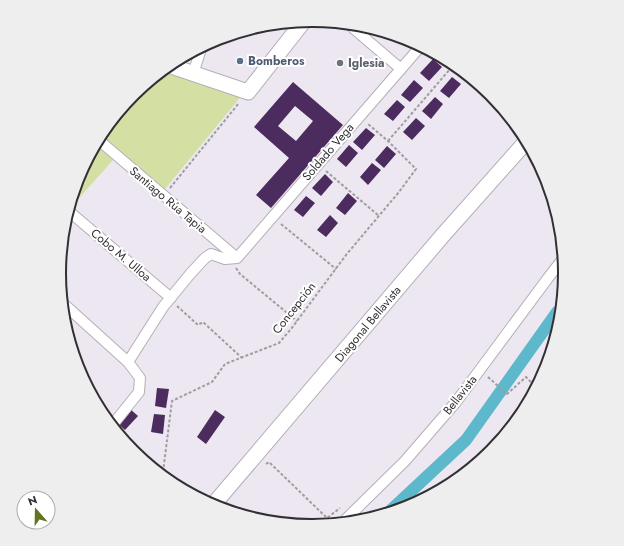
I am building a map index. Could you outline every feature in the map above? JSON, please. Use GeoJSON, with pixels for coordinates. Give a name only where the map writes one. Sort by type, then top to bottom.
{"type":"FeatureCollection","features":[{"type":"Feature","properties":{"kind":"street"},"geometry":{"type":"LineString","coordinates":[[176,68],[248,92],[299,28]]}},
{"type":"Feature","properties":{"kind":"street"},"geometry":{"type":"LineString","coordinates":[[357,31],[401,69]]}},
{"type":"Feature","properties":{"kind":"street","name":"Soldado Vega"},"geometry":{"type":"LineString","coordinates":[[234,258],[273,216],[417,50]]}},
{"type":"Feature","properties":{"kind":"street"},"geometry":{"type":"LineString","coordinates":[[193,74],[199,54]]}},
{"type":"Feature","properties":{"kind":"street","name":"Santiago Rúa Tapia"},"geometry":{"type":"LineString","coordinates":[[103,144],[234,258]]}},
{"type":"Feature","properties":{"kind":"street","name":"Diagonal Bellavista"},"geometry":{"type":"LineString","coordinates":[[217,500],[443,235],[523,146]]}},
{"type":"Feature","properties":{"kind":"street","name":"Cobo M. Ulloa"},"geometry":{"type":"LineString","coordinates":[[73,215],[170,299]]}},
{"type":"Feature","properties":{"kind":"street"},"geometry":{"type":"LineString","coordinates":[[128,362],[163,307],[205,258],[211,254],[225,259],[234,258]]}},
{"type":"Feature","properties":{"kind":"street","name":"Bellavista"},"geometry":{"type":"LineString","coordinates":[[349,516],[405,462],[456,402],[558,266]]}},
{"type":"Feature","properties":{"kind":"street"},"geometry":{"type":"LineString","coordinates":[[69,308],[128,362],[140,378],[139,392],[116,421]]}},
{"type":"Feature","properties":{"kind":"path"},"geometry":{"type":"LineString","coordinates":[[359,117],[388,141],[450,69]]}},
{"type":"Feature","properties":{"kind":"path"},"geometry":{"type":"LineString","coordinates":[[163,197],[248,92]]}},
{"type":"Feature","properties":{"kind":"path","name":"Concepción"},"geometry":{"type":"LineString","coordinates":[[163,469],[172,401],[212,382],[225,364],[279,343],[416,169],[388,141]]}},
{"type":"Feature","properties":{"kind":"path"},"geometry":{"type":"LineString","coordinates":[[318,164],[379,216]]}},
{"type":"Feature","properties":{"kind":"path"},"geometry":{"type":"LineString","coordinates":[[273,216],[336,269]]}},
{"type":"Feature","properties":{"kind":"path"},"geometry":{"type":"LineString","coordinates":[[234,258],[240,274],[297,321]]}},
{"type":"Feature","properties":{"kind":"path"},"geometry":{"type":"LineString","coordinates":[[170,299],[198,325],[203,322],[242,358]]}},
{"type":"Feature","properties":{"kind":"path"},"geometry":{"type":"LineString","coordinates":[[488,378],[507,394],[526,377],[532,383]]}},
{"type":"Feature","properties":{"kind":"path"},"geometry":{"type":"LineString","coordinates":[[263,466],[269,462],[327,518],[341,508],[349,516]]}},
{"type":"Feature","properties":{"kind":"green space"},"geometry":{"type":"Polygon","coordinates":[[[170,72],[243,94],[165,189],[105,140],[117,123],[138,99],[170,72]]]}},
{"type":"Feature","properties":{"kind":"green space"},"geometry":{"type":"Polygon","coordinates":[[[100,148],[113,160],[77,201],[91,164],[100,148]]]}},
{"type":"Feature","properties":{"kind":"building"},"geometry":{"type":"Polygon","coordinates":[[[433,59],[442,67],[429,81],[420,73],[433,59]]]}},
{"type":"Feature","properties":{"kind":"building"},"geometry":{"type":"Polygon","coordinates":[[[452,77],[461,84],[449,98],[440,91],[452,77]]]}},
{"type":"Feature","properties":{"kind":"building"},"geometry":{"type":"Polygon","coordinates":[[[414,80],[423,88],[410,102],[401,95],[414,80]]]}},
{"type":"Feature","properties":{"kind":"building"},"geometry":{"type":"Polygon","coordinates":[[[293,82],[343,125],[271,208],[256,195],[289,158],[254,127],[293,82]],[[295,106],[278,126],[296,141],[313,121],[295,106]]]}},
{"type":"Feature","properties":{"kind":"building"},"geometry":{"type":"Polygon","coordinates":[[[435,97],[443,104],[431,119],[422,111],[435,97]]]}},
{"type":"Feature","properties":{"kind":"building"},"geometry":{"type":"Polygon","coordinates":[[[397,100],[405,107],[393,121],[384,114],[397,100]]]}},
{"type":"Feature","properties":{"kind":"building"},"geometry":{"type":"Polygon","coordinates":[[[416,118],[425,126],[412,140],[403,132],[416,118]]]}},
{"type":"Feature","properties":{"kind":"building"},"geometry":{"type":"Polygon","coordinates":[[[366,128],[375,135],[362,150],[353,142],[366,128]]]}},
{"type":"Feature","properties":{"kind":"building"},"geometry":{"type":"Polygon","coordinates":[[[349,145],[358,153],[346,167],[337,159],[349,145]]]}},
{"type":"Feature","properties":{"kind":"building"},"geometry":{"type":"Polygon","coordinates":[[[387,146],[396,154],[384,168],[375,160],[387,146]]]}},
{"type":"Feature","properties":{"kind":"building"},"geometry":{"type":"Polygon","coordinates":[[[372,163],[381,170],[368,185],[360,177],[372,163]]]}},
{"type":"Feature","properties":{"kind":"building"},"geometry":{"type":"Polygon","coordinates":[[[325,174],[333,182],[321,196],[312,188],[325,174]]]}},
{"type":"Feature","properties":{"kind":"building"},"geometry":{"type":"Polygon","coordinates":[[[348,193],[357,201],[345,215],[336,208],[348,193]]]}},
{"type":"Feature","properties":{"kind":"building"},"geometry":{"type":"Polygon","coordinates":[[[306,196],[315,203],[303,217],[294,210],[306,196]]]}},
{"type":"Feature","properties":{"kind":"building"},"geometry":{"type":"Polygon","coordinates":[[[330,215],[338,223],[326,237],[317,230],[330,215]]]}},
{"type":"Feature","properties":{"kind":"building"},"geometry":{"type":"Polygon","coordinates":[[[157,388],[169,389],[166,408],[155,406],[157,388]]]}},
{"type":"Feature","properties":{"kind":"building"},"geometry":{"type":"Polygon","coordinates":[[[129,408],[138,416],[125,430],[116,422],[129,408]]]}},
{"type":"Feature","properties":{"kind":"building"},"geometry":{"type":"Polygon","coordinates":[[[215,410],[225,417],[206,444],[197,437],[215,410]]]}},
{"type":"Feature","properties":{"kind":"building"},"geometry":{"type":"Polygon","coordinates":[[[154,414],[165,415],[163,434],[151,432],[154,414]]]}},
{"type":"Feature","properties":{"kind":"waterway"},"geometry":{"type":"LineString","coordinates":[[398,503],[466,440],[554,316]]}},
{"type":"Feature","properties":{"kind":"place","name":"Bomberos"},"geometry":{"type":"Point","coordinates":[240,61]}},
{"type":"Feature","properties":{"kind":"place","name":"Iglesia"},"geometry":{"type":"Point","coordinates":[340,63]}}]}
